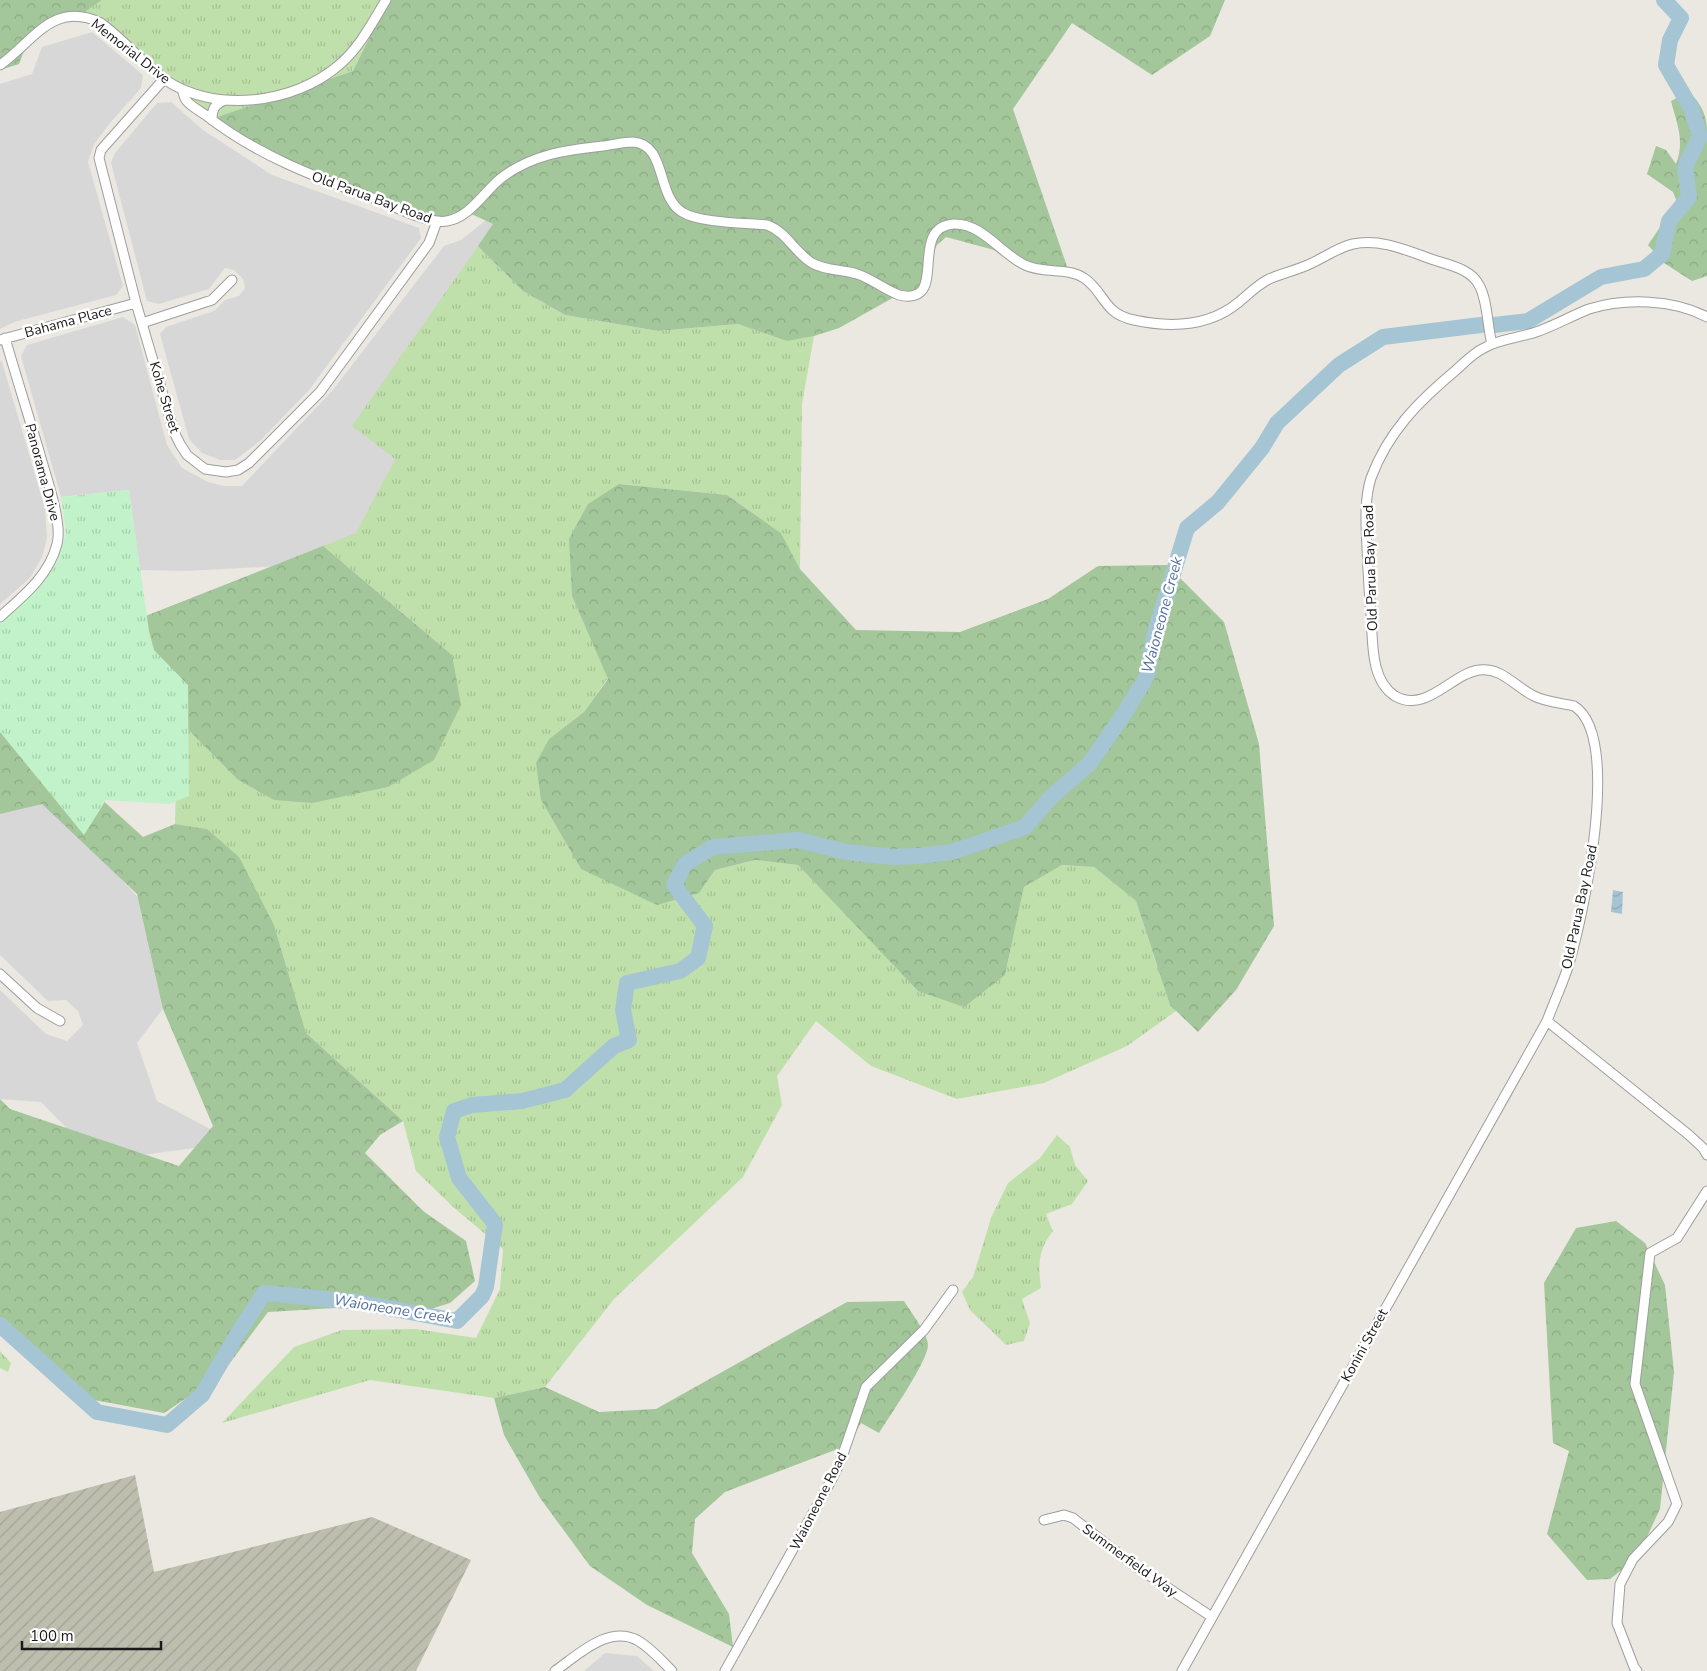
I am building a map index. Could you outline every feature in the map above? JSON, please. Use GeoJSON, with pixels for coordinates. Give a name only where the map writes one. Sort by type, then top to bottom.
{"type":"FeatureCollection","features":[{"type":"Feature","properties":{"kind":"street","name":"Memorial Drive"},"geometry":{"type":"LineString","coordinates":[[0,65],[50,22],[63,16],[74,14],[90,17],[106,27],[164,78],[182,89],[197,95],[225,100],[253,100],[292,92],[339,65],[359,44],[386,0]]}},
{"type":"Feature","properties":{"kind":"street","name":"Kohe Street"},"geometry":{"type":"LineString","coordinates":[[164,78],[100,150],[99,158],[136,302],[174,432],[187,455],[205,469],[226,472],[238,470],[259,455],[320,392],[429,243],[437,220]]}},
{"type":"Feature","properties":{"kind":"street","name":"Old Parua Bay Road"},"geometry":{"type":"LineString","coordinates":[[182,89],[186,100],[212,120],[286,165],[414,214],[445,221],[458,218],[498,181],[520,165],[531,160],[574,148],[632,142],[646,147],[652,152],[668,198],[683,213],[703,218],[767,225],[783,234],[801,254],[818,266],[827,270],[854,273],[899,295],[905,296],[917,294],[926,284],[929,246],[940,228],[947,225],[963,224],[974,229],[1012,258],[1026,266],[1081,276],[1092,285],[1109,308],[1120,316],[1133,320],[1174,325],[1187,325],[1215,317],[1234,306],[1259,285],[1270,279],[1297,270],[1352,244],[1376,243],[1402,249],[1460,269],[1477,281],[1483,295],[1492,344],[1474,354],[1403,420],[1388,443],[1373,474],[1367,495],[1367,508],[1369,593],[1374,652],[1380,677],[1384,684],[1393,694],[1405,700],[1426,697],[1462,676],[1474,671],[1487,669],[1500,673],[1535,696],[1574,706],[1583,714],[1591,727],[1598,756],[1596,812],[1592,843],[1573,948],[1547,1021]]}},
{"type":"Feature","properties":{"kind":"street"},"geometry":{"type":"LineString","coordinates":[[212,120],[213,107],[225,100]]}},
{"type":"Feature","properties":{"kind":"street"},"geometry":{"type":"LineString","coordinates":[[142,323],[212,300],[232,280]]}},
{"type":"Feature","properties":{"kind":"street","name":"Bahama Place"},"geometry":{"type":"LineString","coordinates":[[3,339],[136,302]]}},
{"type":"Feature","properties":{"kind":"street"},"geometry":{"type":"LineString","coordinates":[[1492,344],[1536,332],[1588,310],[1616,304],[1672,305],[1707,317]]}},
{"type":"Feature","properties":{"kind":"street","name":"Panorama Drive"},"geometry":{"type":"LineString","coordinates":[[0,617],[36,584],[42,576],[54,554],[59,532],[47,481],[3,339]]}},
{"type":"Feature","properties":{"kind":"street"},"geometry":{"type":"LineString","coordinates":[[0,974],[37,1008],[60,1020]]}},
{"type":"Feature","properties":{"kind":"street"},"geometry":{"type":"LineString","coordinates":[[1547,1021],[1689,1136],[1703,1148],[1707,1155]]}},
{"type":"Feature","properties":{"kind":"street","name":"Konini Street"},"geometry":{"type":"LineString","coordinates":[[1182,1671],[1547,1021]]}},
{"type":"Feature","properties":{"kind":"street"},"geometry":{"type":"LineString","coordinates":[[1637,1671],[1617,1623],[1620,1584],[1634,1559],[1668,1522],[1677,1504],[1635,1384],[1650,1253],[1677,1238],[1707,1191]]}},
{"type":"Feature","properties":{"kind":"street","name":"Waioneone Road"},"geometry":{"type":"LineString","coordinates":[[724,1671],[832,1479],[841,1460],[866,1386],[924,1330],[953,1290]]}},
{"type":"Feature","properties":{"kind":"street","name":"Summerfield Way"},"geometry":{"type":"LineString","coordinates":[[1044,1520],[1064,1515],[1073,1518],[1132,1564],[1212,1617]]}},
{"type":"Feature","properties":{"kind":"street"},"geometry":{"type":"LineString","coordinates":[[555,1671],[600,1640],[628,1636],[643,1644],[672,1671]]}},
{"type":"Feature","properties":{"kind":"shaded area"},"geometry":{"type":"Polygon","coordinates":[[[92,32],[143,75],[141,88],[94,144],[88,162],[123,286],[116,295],[14,322],[0,329],[0,84],[32,74],[42,47],[92,32]]]}},
{"type":"Feature","properties":{"kind":"shaded area"},"geometry":{"type":"Polygon","coordinates":[[[171,102],[203,130],[272,175],[419,228],[421,238],[309,390],[260,441],[235,460],[220,460],[202,453],[189,439],[160,334],[166,327],[214,311],[225,300],[239,296],[245,288],[243,279],[234,270],[225,268],[209,289],[159,304],[147,301],[111,163],[115,153],[157,103],[171,102]]]}},
{"type":"Feature","properties":{"kind":"shaded area"},"geometry":{"type":"Polygon","coordinates":[[[544,174],[374,561],[187,571],[140,570],[129,490],[61,497],[21,356],[27,345],[123,317],[135,325],[167,445],[182,468],[208,482],[224,486],[242,486],[332,391],[444,246],[461,240],[544,174]]]}},
{"type":"Feature","properties":{"kind":"shaded area"},"geometry":{"type":"Polygon","coordinates":[[[0,361],[2,362],[45,509],[47,538],[42,557],[30,578],[0,604],[0,361]]]}},
{"type":"Feature","properties":{"kind":"shaded area"},"geometry":{"type":"Polygon","coordinates":[[[0,743],[166,929],[168,1002],[137,1043],[157,1101],[216,1132],[201,1147],[99,1161],[41,1102],[0,1099],[0,990],[46,1034],[67,1041],[83,1025],[78,1011],[66,1000],[48,1001],[0,955],[0,743]]]}},
{"type":"Feature","properties":{"kind":"shaded area"},"geometry":{"type":"Polygon","coordinates":[[[135,1475],[154,1572],[372,1517],[471,1560],[416,1671],[0,1671],[0,1512],[135,1475]]]}},
{"type":"Feature","properties":{"kind":"shaded area"},"geometry":{"type":"Polygon","coordinates":[[[605,1653],[637,1656],[654,1671],[584,1671],[605,1653]]]}},
{"type":"Feature","properties":{"kind":"green space"},"geometry":{"type":"Polygon","coordinates":[[[0,0],[102,0],[85,12],[32,30],[19,64],[0,70],[0,0]]]}},
{"type":"Feature","properties":{"kind":"green space"},"geometry":{"type":"Polygon","coordinates":[[[102,0],[388,0],[353,71],[211,119],[164,77],[85,12],[102,0]]]}},
{"type":"Feature","properties":{"kind":"green space"},"geometry":{"type":"Polygon","coordinates":[[[388,0],[1225,0],[1210,36],[1152,75],[1072,23],[1013,109],[1071,278],[1022,263],[994,250],[946,237],[937,245],[926,266],[922,283],[908,300],[898,295],[839,328],[814,336],[787,341],[738,324],[658,331],[565,315],[523,291],[478,246],[493,224],[467,212],[440,221],[290,165],[211,119],[353,71],[388,0]]]}},
{"type":"Feature","properties":{"kind":"green space"},"geometry":{"type":"Polygon","coordinates":[[[1689,92],[1701,108],[1707,127],[1707,276],[1692,281],[1664,263],[1648,245],[1677,202],[1673,192],[1647,174],[1656,146],[1666,150],[1676,164],[1679,156],[1680,140],[1671,101],[1689,92]]]}},
{"type":"Feature","properties":{"kind":"green space"},"geometry":{"type":"Polygon","coordinates":[[[478,246],[523,291],[565,315],[658,331],[738,324],[787,340],[814,336],[802,404],[800,569],[781,533],[727,495],[619,484],[572,596],[608,678],[584,712],[549,739],[541,800],[581,869],[699,893],[715,870],[755,860],[798,865],[918,991],[1005,975],[1024,887],[1062,865],[1094,867],[1136,901],[1156,963],[1176,1011],[1127,1046],[1044,1083],[957,1099],[871,1066],[816,1021],[777,1076],[782,1105],[743,1177],[614,1299],[545,1387],[494,1398],[370,1380],[222,1423],[294,1347],[342,1330],[416,1329],[476,1338],[500,1289],[503,1249],[452,1206],[416,1171],[403,1121],[306,1033],[274,925],[207,829],[175,824],[177,741],[187,728],[237,779],[452,655],[323,546],[356,533],[395,459],[352,426],[478,246]]]}},
{"type":"Feature","properties":{"kind":"green space"},"geometry":{"type":"Polygon","coordinates":[[[619,484],[727,495],[781,533],[800,569],[856,630],[960,632],[1048,599],[1098,566],[1167,565],[1224,622],[1259,744],[1274,926],[1236,990],[1198,1032],[1170,1005],[1136,901],[1094,867],[1062,865],[1024,887],[1005,975],[964,1007],[918,991],[798,865],[755,860],[715,870],[699,893],[657,905],[581,869],[541,800],[536,763],[549,739],[584,712],[608,679],[572,596],[569,539],[588,504],[619,484]]]}},
{"type":"Feature","properties":{"kind":"green space"},"geometry":{"type":"Polygon","coordinates":[[[129,490],[149,631],[154,650],[188,685],[189,796],[169,804],[106,800],[84,835],[0,732],[0,622],[40,584],[55,566],[66,533],[61,497],[129,490]]]}},
{"type":"Feature","properties":{"kind":"green space"},"geometry":{"type":"Polygon","coordinates":[[[323,546],[452,655],[461,705],[434,760],[388,787],[312,803],[274,800],[237,779],[169,710],[143,617],[323,546]]]}},
{"type":"Feature","properties":{"kind":"green space"},"geometry":{"type":"Polygon","coordinates":[[[0,707],[143,837],[175,824],[207,829],[239,857],[274,925],[306,1033],[403,1121],[380,1135],[365,1153],[423,1211],[466,1241],[475,1281],[450,1303],[411,1315],[352,1307],[268,1312],[221,1375],[164,1413],[94,1400],[5,1332],[0,1322],[0,1099],[10,1109],[179,1166],[213,1126],[163,1009],[137,894],[42,804],[0,814],[0,707]]]}},
{"type":"Feature","properties":{"kind":"green space"},"geometry":{"type":"Polygon","coordinates":[[[1057,1135],[1070,1147],[1075,1165],[1088,1181],[1072,1204],[1046,1214],[1053,1231],[1044,1244],[1040,1258],[1041,1288],[1022,1299],[1030,1323],[1024,1341],[1006,1345],[970,1310],[962,1292],[973,1277],[991,1218],[1008,1183],[1040,1158],[1057,1135]]]}},
{"type":"Feature","properties":{"kind":"green space"},"geometry":{"type":"Polygon","coordinates":[[[1616,1221],[1645,1243],[1665,1285],[1674,1372],[1660,1509],[1637,1558],[1610,1579],[1587,1580],[1547,1534],[1569,1451],[1553,1443],[1544,1283],[1576,1228],[1616,1221]]]}},
{"type":"Feature","properties":{"kind":"green space"},"geometry":{"type":"Polygon","coordinates":[[[904,1301],[922,1329],[928,1345],[915,1376],[879,1433],[861,1423],[848,1445],[725,1492],[695,1519],[692,1553],[729,1614],[733,1647],[647,1605],[590,1566],[540,1498],[504,1435],[494,1398],[545,1387],[599,1412],[656,1409],[847,1302],[904,1301]]]}},
{"type":"Feature","properties":{"kind":"green space"},"geometry":{"type":"Polygon","coordinates":[[[0,1351],[11,1363],[8,1372],[0,1368],[0,1351]]]}},
{"type":"Feature","properties":{"kind":"water"},"geometry":{"type":"Polygon","coordinates":[[[1613,890],[1623,892],[1622,914],[1611,912],[1613,890]]]}},
{"type":"Feature","properties":{"kind":"waterway","name":"Waioneone Creek"},"geometry":{"type":"LineString","coordinates":[[1494,325],[1528,321],[1601,277],[1644,269],[1662,254],[1669,221],[1689,197],[1685,167],[1700,136],[1691,108],[1666,65],[1670,40],[1681,18],[1664,0]]}},
{"type":"Feature","properties":{"kind":"waterway","name":"Waioneone Creek"},"geometry":{"type":"LineString","coordinates":[[0,1325],[97,1412],[167,1425],[202,1395],[264,1293],[357,1302],[457,1321],[482,1296],[486,1287],[495,1224],[459,1178],[447,1137],[454,1111],[472,1105],[522,1101],[565,1090],[614,1046],[629,1040],[623,1010],[627,983],[680,971],[698,958],[705,926],[674,885],[685,864],[713,847],[798,840],[846,852],[893,857],[917,856],[952,852],[1025,827],[1050,798],[1089,764],[1124,714],[1147,676],[1154,636],[1187,528],[1218,502],[1262,448],[1277,423],[1339,365],[1383,337],[1481,325]]}}]}
